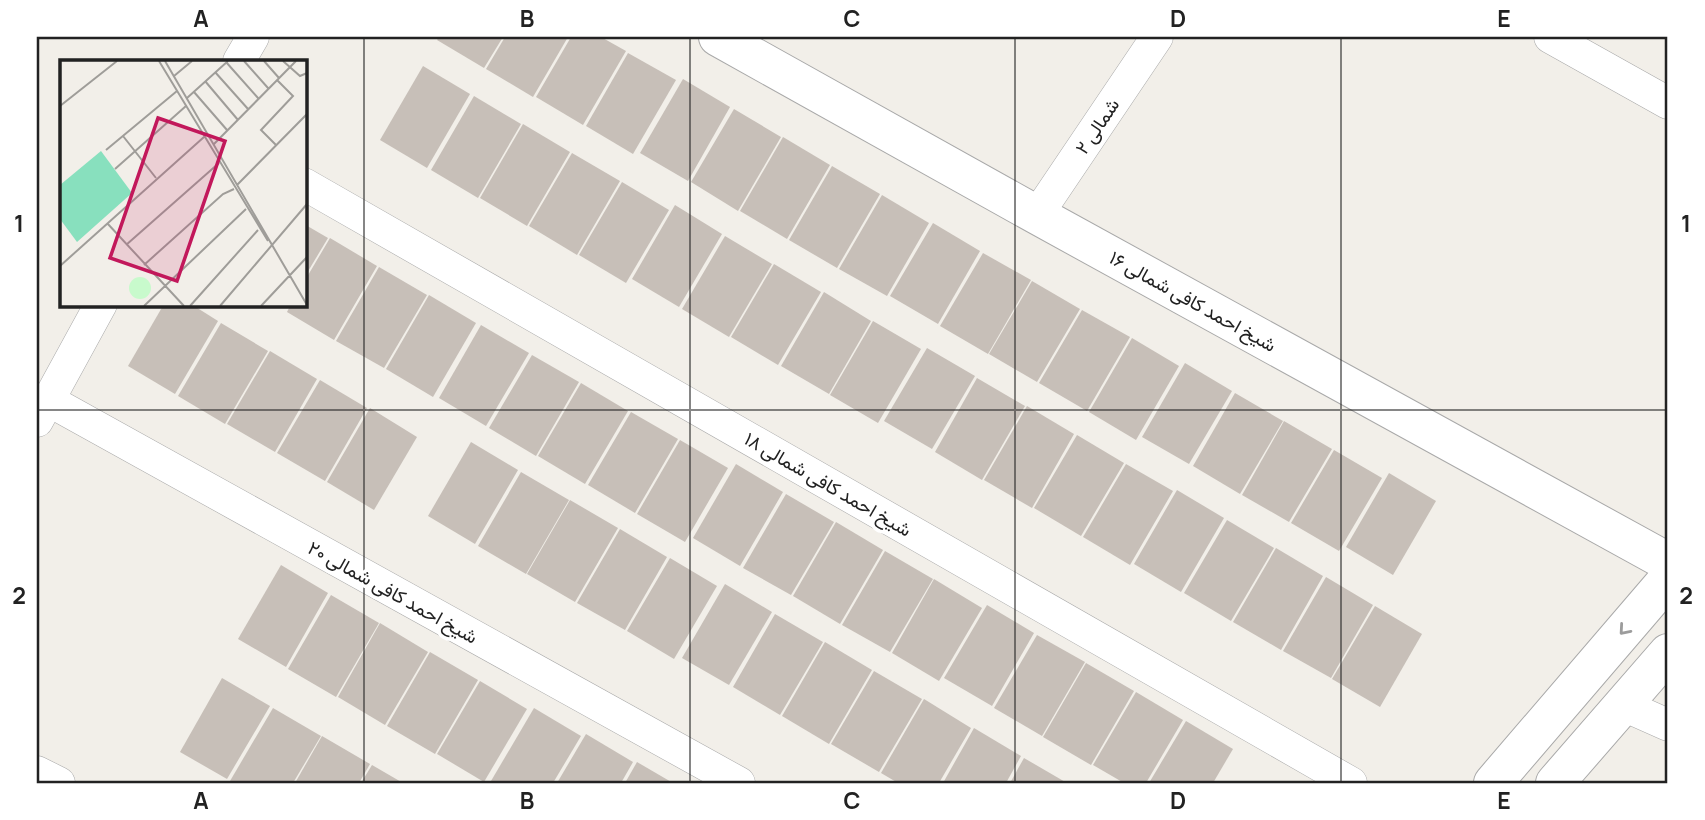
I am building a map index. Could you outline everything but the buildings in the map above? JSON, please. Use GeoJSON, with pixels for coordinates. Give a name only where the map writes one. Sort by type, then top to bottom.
{"type":"FeatureCollection","features":[{"type":"Feature","properties":{"kind":"street"},"geometry":{"type":"LineString","coordinates":[[240,60],[253,37]]}},
{"type":"Feature","properties":{"kind":"street","name":"شیخ احمد کافی شمالی ۱۶"},"geometry":{"type":"LineString","coordinates":[[718,37],[1668,562]]}},
{"type":"Feature","properties":{"kind":"street","name":"۲ شمالی"},"geometry":{"type":"LineString","coordinates":[[1037,215],[1157,37]]}},
{"type":"Feature","properties":{"kind":"street"},"geometry":{"type":"LineString","coordinates":[[1550,37],[1668,103]]}},
{"type":"Feature","properties":{"kind":"street","name":"شیخ احمد کافی شمالی ۱۸"},"geometry":{"type":"LineString","coordinates":[[306,185],[1351,783]]}},
{"type":"Feature","properties":{"kind":"street"},"geometry":{"type":"LineString","coordinates":[[42,410],[100,306]]}},
{"type":"Feature","properties":{"kind":"street","name":"شیخ احمد کافی شمالی ۲۰"},"geometry":{"type":"LineString","coordinates":[[42,410],[739,783]]}},
{"type":"Feature","properties":{"kind":"street"},"geometry":{"type":"LineString","coordinates":[[1493,783],[1668,579]]}},
{"type":"Feature","properties":{"kind":"street"},"geometry":{"type":"LineString","coordinates":[[1555,783],[1668,653]]}},
{"type":"Feature","properties":{"kind":"street"},"geometry":{"type":"LineString","coordinates":[[1623,705],[1668,725]]}},
{"type":"Feature","properties":{"kind":"street"},"geometry":{"type":"LineString","coordinates":[[37,772],[59,783]]}}]}
